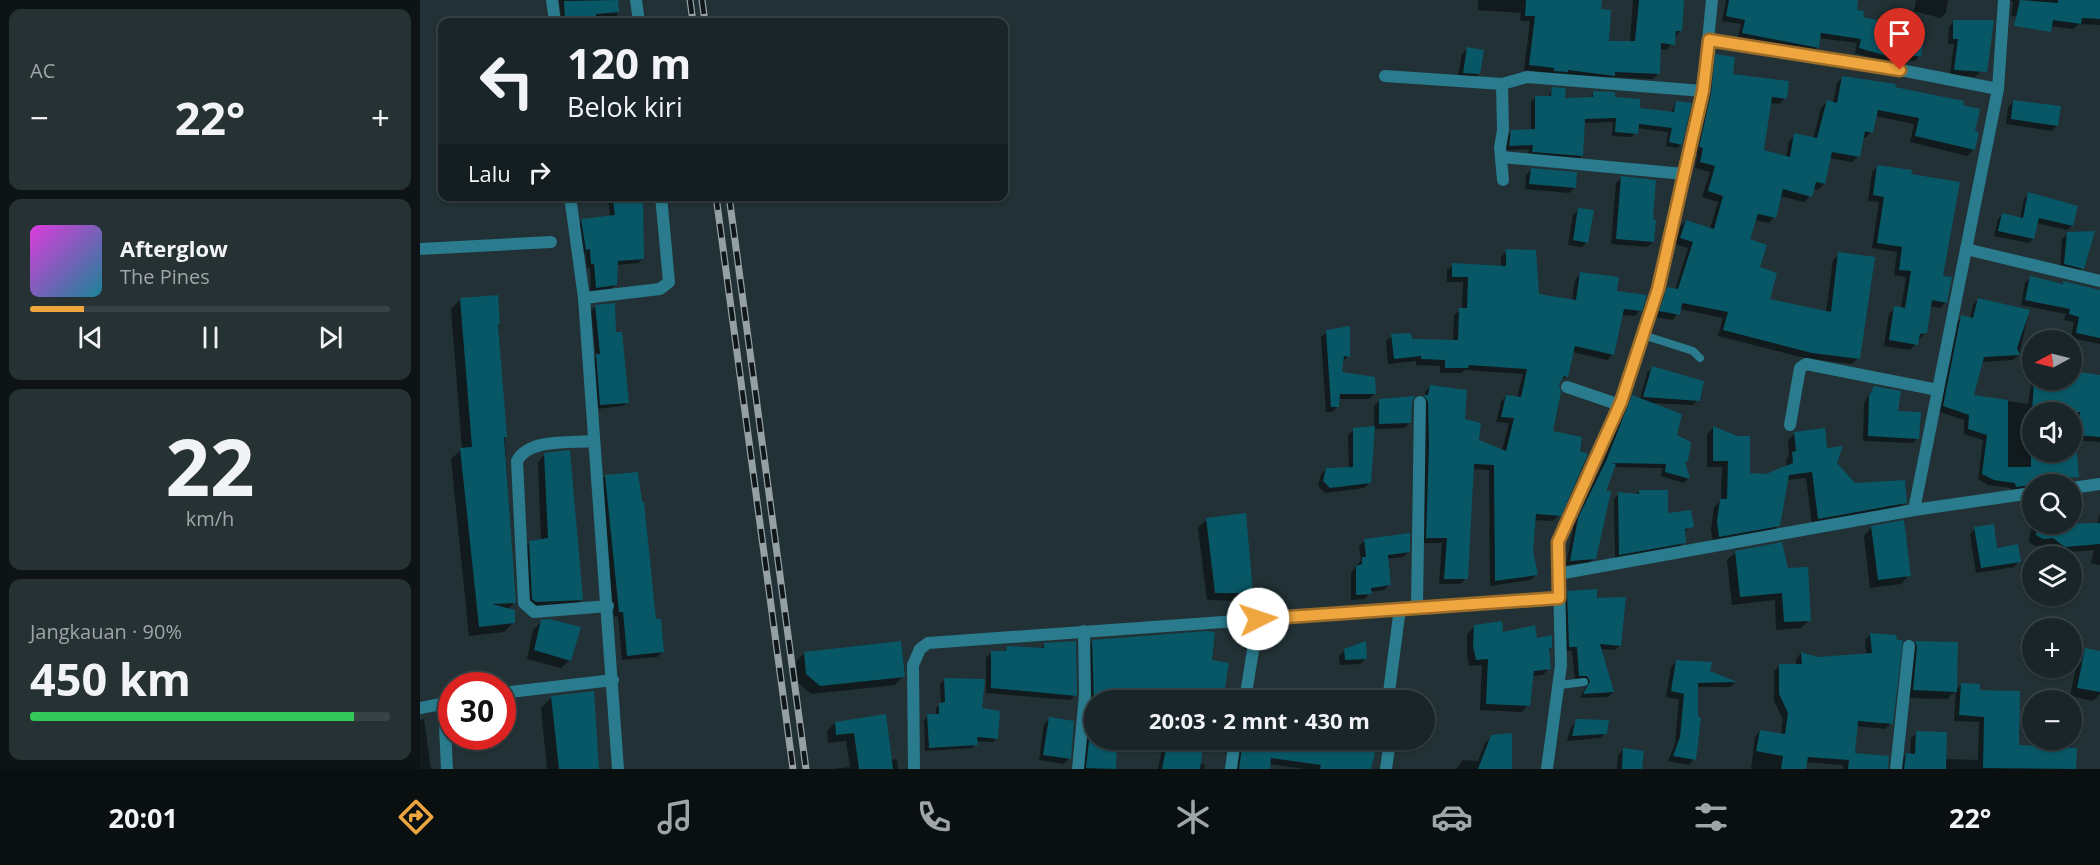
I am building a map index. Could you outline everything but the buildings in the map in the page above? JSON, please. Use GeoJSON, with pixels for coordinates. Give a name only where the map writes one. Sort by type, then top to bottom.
{"type":"FeatureCollection","features":[{"type":"Feature","properties":{"kind":"street"},"geometry":{"type":"LineString","coordinates":[[552,0],[554,18]]}},
{"type":"Feature","properties":{"kind":"street"},"geometry":{"type":"LineString","coordinates":[[636,0],[638,18]]}},
{"type":"Feature","properties":{"kind":"street"},"geometry":{"type":"LineString","coordinates":[[1547,769],[1560,685],[1558,542],[1620,405],[1658,289],[1703,91],[1712,0]]}},
{"type":"Feature","properties":{"kind":"street"},"geometry":{"type":"LineString","coordinates":[[1914,510],[1998,89],[2004,0]]}},
{"type":"Feature","properties":{"kind":"street"},"geometry":{"type":"LineString","coordinates":[[1709,40],[1880,66],[1998,89]]}},
{"type":"Feature","properties":{"kind":"street"},"geometry":{"type":"LineString","coordinates":[[1385,76],[1502,84],[1527,77],[1703,91]]}},
{"type":"Feature","properties":{"kind":"street"},"geometry":{"type":"LineString","coordinates":[[1502,84],[1503,130],[1500,148],[1503,180]]}},
{"type":"Feature","properties":{"kind":"street"},"geometry":{"type":"LineString","coordinates":[[1502,157],[1684,174]]}},
{"type":"Feature","properties":{"kind":"street"},"geometry":{"type":"LineString","coordinates":[[571,201],[584,298],[618,769]]}},
{"type":"Feature","properties":{"kind":"street"},"geometry":{"type":"LineString","coordinates":[[584,298],[660,289],[669,282],[661,201]]}},
{"type":"Feature","properties":{"kind":"street"},"geometry":{"type":"LineString","coordinates":[[420,249],[551,242]]}},
{"type":"Feature","properties":{"kind":"street"},"geometry":{"type":"LineString","coordinates":[[1966,249],[2100,281]]}},
{"type":"Feature","properties":{"kind":"street"},"geometry":{"type":"LineString","coordinates":[[1790,425],[1800,368],[1806,364],[1938,390]]}},
{"type":"Feature","properties":{"kind":"street"},"geometry":{"type":"LineString","coordinates":[[1567,387],[1620,405]]}},
{"type":"Feature","properties":{"kind":"street"},"geometry":{"type":"LineString","coordinates":[[1417,607],[1420,402]]}},
{"type":"Feature","properties":{"kind":"street"},"geometry":{"type":"LineString","coordinates":[[594,441],[533,446],[524,451],[517,461],[524,603],[534,612],[608,606]]}},
{"type":"Feature","properties":{"kind":"street"},"geometry":{"type":"LineString","coordinates":[[2082,486],[2100,483]]}},
{"type":"Feature","properties":{"kind":"street"},"geometry":{"type":"LineString","coordinates":[[1558,574],[1914,510],[2022,494]]}},
{"type":"Feature","properties":{"kind":"street"},"geometry":{"type":"LineString","coordinates":[[914,769],[913,665],[920,649],[928,643],[1559,598]]}},
{"type":"Feature","properties":{"kind":"street"},"geometry":{"type":"LineString","coordinates":[[1389,690],[1400,608]]}},
{"type":"Feature","properties":{"kind":"street"},"geometry":{"type":"LineString","coordinates":[[1247,690],[1258,619]]}},
{"type":"Feature","properties":{"kind":"street"},"geometry":{"type":"LineString","coordinates":[[1077,769],[1085,695],[1084,631]]}},
{"type":"Feature","properties":{"kind":"street"},"geometry":{"type":"LineString","coordinates":[[1896,769],[1909,646]]}},
{"type":"Feature","properties":{"kind":"street"},"geometry":{"type":"LineString","coordinates":[[516,690],[612,671]]}},
{"type":"Feature","properties":{"kind":"street"},"geometry":{"type":"LineString","coordinates":[[420,708],[438,705]]}},
{"type":"Feature","properties":{"kind":"street"},"geometry":{"type":"LineString","coordinates":[[447,750],[447,769]]}},
{"type":"Feature","properties":{"kind":"street"},"geometry":{"type":"LineString","coordinates":[[1231,769],[1234,750]]}},
{"type":"Feature","properties":{"kind":"street"},"geometry":{"type":"LineString","coordinates":[[1386,769],[1389,750]]}},
{"type":"Feature","properties":{"kind":"lane"},"geometry":{"type":"LineString","coordinates":[[1643,335],[1693,351],[1700,358]]}},
{"type":"Feature","properties":{"kind":"lane"},"geometry":{"type":"LineString","coordinates":[[1560,685],[1584,682]]}},
{"type":"Feature","properties":{"kind":"railway"},"geometry":{"type":"LineString","coordinates":[[690,0],[692,18]]}},
{"type":"Feature","properties":{"kind":"railway"},"geometry":{"type":"LineString","coordinates":[[702,0],[704,18]]}},
{"type":"Feature","properties":{"kind":"railway"},"geometry":{"type":"LineString","coordinates":[[717,201],[793,769]]}},
{"type":"Feature","properties":{"kind":"railway"},"geometry":{"type":"LineString","coordinates":[[730,201],[806,769]]}},
{"type":"Feature","properties":{"kind":"route"},"geometry":{"type":"LineString","coordinates":[[1258,619],[1559,598],[1558,542],[1621,402],[1658,289],[1703,91],[1709,40],[1900,70]]}}]}
